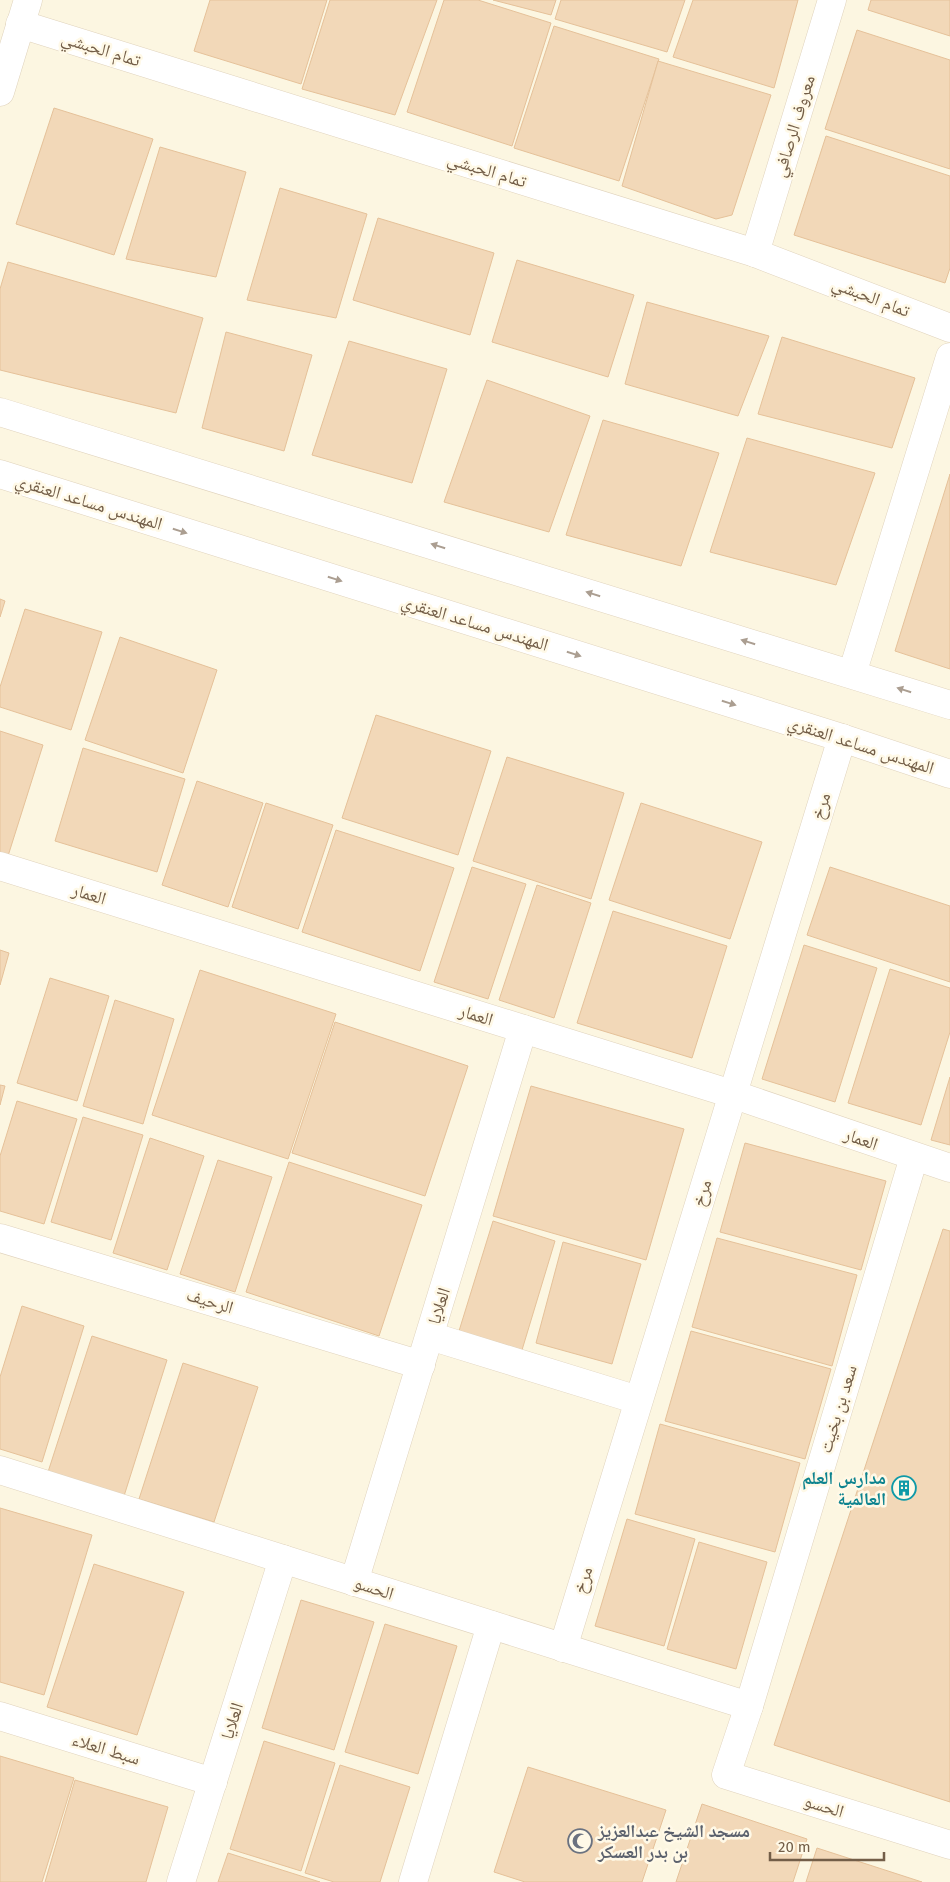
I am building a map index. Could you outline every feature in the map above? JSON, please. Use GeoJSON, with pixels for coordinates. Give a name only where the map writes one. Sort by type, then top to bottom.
{"type":"FeatureCollection","features":[{"type":"Feature","properties":{"kind":"street","name":"معروف الرصافي"},"geometry":{"type":"LineString","coordinates":[[755,253],[832,0]]}},
{"type":"Feature","properties":{"kind":"street","name":"تمام الحبشي"},"geometry":{"type":"LineString","coordinates":[[24,12],[755,253],[950,328]]}},
{"type":"Feature","properties":{"kind":"street"},"geometry":{"type":"LineString","coordinates":[[0,92],[24,12]]}},
{"type":"Feature","properties":{"kind":"street"},"geometry":{"type":"LineString","coordinates":[[852,674],[950,357]]}},
{"type":"Feature","properties":{"kind":"street"},"geometry":{"type":"LineString","coordinates":[[0,412],[950,705]]}},
{"type":"Feature","properties":{"kind":"street","name":"المهندس مساعد العنقري"},"geometry":{"type":"LineString","coordinates":[[0,474],[842,738],[950,774]]}},
{"type":"Feature","properties":{"kind":"street","name":"مرخ"},"geometry":{"type":"LineString","coordinates":[[562,1648],[842,738]]}},
{"type":"Feature","properties":{"kind":"street","name":"العمار"},"geometry":{"type":"LineString","coordinates":[[0,866],[732,1094],[950,1168]]}},
{"type":"Feature","properties":{"kind":"street","name":"العلايا"},"geometry":{"type":"LineString","coordinates":[[354,1582],[523,1029]]}},
{"type":"Feature","properties":{"kind":"street","name":"سعد بن بخيت"},"geometry":{"type":"LineString","coordinates":[[726,1775],[749,1706],[914,1157]]}},
{"type":"Feature","properties":{"kind":"street","name":"الرحيف"},"geometry":{"type":"LineString","coordinates":[[0,1238],[421,1365]]}},
{"type":"Feature","properties":{"kind":"street"},"geometry":{"type":"LineString","coordinates":[[430,1336],[638,1400]]}},
{"type":"Feature","properties":{"kind":"street","name":"الحسو"},"geometry":{"type":"LineString","coordinates":[[0,1470],[749,1706]]}},
{"type":"Feature","properties":{"kind":"street","name":"العلايا"},"geometry":{"type":"LineString","coordinates":[[181,1882],[283,1560]]}},
{"type":"Feature","properties":{"kind":"street"},"geometry":{"type":"LineString","coordinates":[[413,1882],[491,1625]]}},
{"type":"Feature","properties":{"kind":"street","name":"سبط العلاء"},"geometry":{"type":"LineString","coordinates":[[0,1716],[213,1782]]}},
{"type":"Feature","properties":{"kind":"street","name":"الحسو"},"geometry":{"type":"LineString","coordinates":[[726,1775],[950,1845]]}},
{"type":"Feature","properties":{"kind":"building"},"geometry":{"type":"Polygon","coordinates":[[[210,0],[327,0],[301,84],[194,51],[210,0]]]}},
{"type":"Feature","properties":{"kind":"building"},"geometry":{"type":"Polygon","coordinates":[[[330,0],[437,0],[395,115],[302,89],[330,0]]]}},
{"type":"Feature","properties":{"kind":"building"},"geometry":{"type":"Polygon","coordinates":[[[444,0],[478,0],[551,23],[512,146],[407,112],[444,0]]]}},
{"type":"Feature","properties":{"kind":"building"},"geometry":{"type":"Polygon","coordinates":[[[493,0],[556,0],[551,15],[493,0]]]}},
{"type":"Feature","properties":{"kind":"building"},"geometry":{"type":"Polygon","coordinates":[[[561,0],[685,0],[667,52],[555,19],[561,0]]]}},
{"type":"Feature","properties":{"kind":"building"},"geometry":{"type":"Polygon","coordinates":[[[693,0],[798,0],[774,88],[673,57],[693,0]]]}},
{"type":"Feature","properties":{"kind":"building"},"geometry":{"type":"Polygon","coordinates":[[[871,0],[950,0],[950,36],[868,10],[871,0]]]}},
{"type":"Feature","properties":{"kind":"building"},"geometry":{"type":"Polygon","coordinates":[[[554,26],[659,59],[619,181],[514,148],[554,26]]]}},
{"type":"Feature","properties":{"kind":"building"},"geometry":{"type":"Polygon","coordinates":[[[857,30],[950,60],[950,169],[825,129],[857,30]]]}},
{"type":"Feature","properties":{"kind":"building"},"geometry":{"type":"Polygon","coordinates":[[[658,61],[771,95],[732,215],[716,219],[622,186],[658,61]]]}},
{"type":"Feature","properties":{"kind":"building"},"geometry":{"type":"Polygon","coordinates":[[[54,108],[153,139],[114,255],[16,224],[54,108]]]}},
{"type":"Feature","properties":{"kind":"building"},"geometry":{"type":"Polygon","coordinates":[[[826,136],[950,176],[950,268],[945,283],[794,235],[826,136]]]}},
{"type":"Feature","properties":{"kind":"building"},"geometry":{"type":"Polygon","coordinates":[[[160,147],[246,172],[216,277],[126,259],[160,147]]]}},
{"type":"Feature","properties":{"kind":"building"},"geometry":{"type":"Polygon","coordinates":[[[280,188],[367,214],[336,318],[247,300],[280,188]]]}},
{"type":"Feature","properties":{"kind":"building"},"geometry":{"type":"Polygon","coordinates":[[[378,218],[494,253],[470,335],[353,300],[378,218]]]}},
{"type":"Feature","properties":{"kind":"building"},"geometry":{"type":"Polygon","coordinates":[[[517,260],[634,295],[608,377],[492,342],[517,260]]]}},
{"type":"Feature","properties":{"kind":"building"},"geometry":{"type":"Polygon","coordinates":[[[8,262],[203,318],[176,413],[0,370],[0,289],[8,262]]]}},
{"type":"Feature","properties":{"kind":"building"},"geometry":{"type":"Polygon","coordinates":[[[647,302],[769,336],[738,416],[625,384],[647,302]]]}},
{"type":"Feature","properties":{"kind":"building"},"geometry":{"type":"Polygon","coordinates":[[[226,332],[312,355],[284,451],[202,428],[226,332]]]}},
{"type":"Feature","properties":{"kind":"building"},"geometry":{"type":"Polygon","coordinates":[[[782,337],[915,378],[892,448],[758,414],[782,337]]]}},
{"type":"Feature","properties":{"kind":"building"},"geometry":{"type":"Polygon","coordinates":[[[349,341],[447,369],[412,483],[312,455],[349,341]]]}},
{"type":"Feature","properties":{"kind":"building"},"geometry":{"type":"Polygon","coordinates":[[[487,380],[590,416],[549,532],[444,502],[487,380]]]}},
{"type":"Feature","properties":{"kind":"building"},"geometry":{"type":"Polygon","coordinates":[[[603,420],[719,453],[681,566],[566,535],[603,420]]]}},
{"type":"Feature","properties":{"kind":"building"},"geometry":{"type":"Polygon","coordinates":[[[747,438],[875,473],[836,585],[710,552],[747,438]]]}},
{"type":"Feature","properties":{"kind":"building"},"geometry":{"type":"Polygon","coordinates":[[[950,474],[950,669],[895,651],[950,474]]]}},
{"type":"Feature","properties":{"kind":"building"},"geometry":{"type":"Polygon","coordinates":[[[0,599],[5,601],[0,617],[0,599]]]}},
{"type":"Feature","properties":{"kind":"building"},"geometry":{"type":"Polygon","coordinates":[[[25,609],[102,632],[71,730],[0,707],[0,687],[25,609]]]}},
{"type":"Feature","properties":{"kind":"building"},"geometry":{"type":"Polygon","coordinates":[[[120,637],[217,670],[183,773],[85,740],[120,637]]]}},
{"type":"Feature","properties":{"kind":"building"},"geometry":{"type":"Polygon","coordinates":[[[376,715],[491,751],[458,855],[342,818],[376,715]]]}},
{"type":"Feature","properties":{"kind":"building"},"geometry":{"type":"Polygon","coordinates":[[[0,731],[43,745],[8,856],[0,854],[0,731]]]}},
{"type":"Feature","properties":{"kind":"building"},"geometry":{"type":"Polygon","coordinates":[[[83,748],[185,779],[157,872],[55,841],[83,748]]]}},
{"type":"Feature","properties":{"kind":"building"},"geometry":{"type":"Polygon","coordinates":[[[507,757],[624,793],[591,899],[473,861],[507,757]]]}},
{"type":"Feature","properties":{"kind":"building"},"geometry":{"type":"Polygon","coordinates":[[[197,781],[263,803],[228,907],[162,885],[197,781]]]}},
{"type":"Feature","properties":{"kind":"building"},"geometry":{"type":"Polygon","coordinates":[[[266,803],[333,825],[298,929],[232,907],[266,803]]]}},
{"type":"Feature","properties":{"kind":"building"},"geometry":{"type":"Polygon","coordinates":[[[641,803],[762,842],[730,939],[609,900],[641,803]]]}},
{"type":"Feature","properties":{"kind":"building"},"geometry":{"type":"Polygon","coordinates":[[[336,830],[454,868],[420,971],[302,932],[336,830]]]}},
{"type":"Feature","properties":{"kind":"building"},"geometry":{"type":"Polygon","coordinates":[[[472,867],[526,884],[488,999],[434,982],[472,867]]]}},
{"type":"Feature","properties":{"kind":"building"},"geometry":{"type":"Polygon","coordinates":[[[830,867],[950,906],[950,982],[807,935],[830,867]]]}},
{"type":"Feature","properties":{"kind":"building"},"geometry":{"type":"Polygon","coordinates":[[[537,885],[591,903],[554,1018],[499,1000],[537,885]]]}},
{"type":"Feature","properties":{"kind":"building"},"geometry":{"type":"Polygon","coordinates":[[[613,911],[727,946],[692,1058],[577,1023],[613,911]]]}},
{"type":"Feature","properties":{"kind":"building"},"geometry":{"type":"Polygon","coordinates":[[[804,945],[877,968],[835,1102],[762,1079],[804,945]]]}},
{"type":"Feature","properties":{"kind":"building"},"geometry":{"type":"Polygon","coordinates":[[[0,950],[9,953],[0,985],[0,950]]]}},
{"type":"Feature","properties":{"kind":"building"},"geometry":{"type":"Polygon","coordinates":[[[890,969],[950,988],[950,1032],[921,1125],[848,1103],[890,969]]]}},
{"type":"Feature","properties":{"kind":"building"},"geometry":{"type":"Polygon","coordinates":[[[200,970],[336,1014],[288,1159],[152,1115],[200,970]]]}},
{"type":"Feature","properties":{"kind":"building"},"geometry":{"type":"Polygon","coordinates":[[[50,978],[109,996],[77,1101],[17,1083],[50,978]]]}},
{"type":"Feature","properties":{"kind":"building"},"geometry":{"type":"Polygon","coordinates":[[[115,1000],[174,1019],[143,1124],[83,1106],[115,1000]]]}},
{"type":"Feature","properties":{"kind":"building"},"geometry":{"type":"Polygon","coordinates":[[[335,1022],[468,1066],[425,1196],[292,1153],[335,1022]]]}},
{"type":"Feature","properties":{"kind":"building"},"geometry":{"type":"Polygon","coordinates":[[[950,1077],[950,1145],[931,1140],[950,1077]]]}},
{"type":"Feature","properties":{"kind":"building"},"geometry":{"type":"Polygon","coordinates":[[[0,1085],[5,1086],[0,1105],[0,1085]]]}},
{"type":"Feature","properties":{"kind":"building"},"geometry":{"type":"Polygon","coordinates":[[[531,1086],[684,1129],[646,1260],[493,1216],[531,1086]]]}},
{"type":"Feature","properties":{"kind":"building"},"geometry":{"type":"Polygon","coordinates":[[[17,1101],[77,1119],[44,1224],[0,1211],[0,1156],[17,1101]]]}},
{"type":"Feature","properties":{"kind":"building"},"geometry":{"type":"Polygon","coordinates":[[[83,1117],[143,1135],[111,1240],[51,1222],[83,1117]]]}},
{"type":"Feature","properties":{"kind":"building"},"geometry":{"type":"Polygon","coordinates":[[[150,1138],[204,1156],[167,1270],[113,1253],[150,1138]]]}},
{"type":"Feature","properties":{"kind":"building"},"geometry":{"type":"Polygon","coordinates":[[[745,1143],[886,1181],[861,1270],[720,1232],[745,1143]]]}},
{"type":"Feature","properties":{"kind":"building"},"geometry":{"type":"Polygon","coordinates":[[[218,1160],[272,1177],[235,1292],[180,1274],[218,1160]]]}},
{"type":"Feature","properties":{"kind":"building"},"geometry":{"type":"Polygon","coordinates":[[[289,1162],[422,1205],[379,1336],[246,1292],[289,1162]]]}},
{"type":"Feature","properties":{"kind":"building"},"geometry":{"type":"Polygon","coordinates":[[[493,1221],[555,1241],[522,1350],[459,1331],[493,1221]]]}},
{"type":"Feature","properties":{"kind":"building","name":"مدارس العلم العالمية"},"geometry":{"type":"Polygon","coordinates":[[[943,1229],[950,1231],[950,1802],[774,1745],[943,1229]]]}},
{"type":"Feature","properties":{"kind":"building"},"geometry":{"type":"Polygon","coordinates":[[[717,1238],[857,1275],[832,1366],[692,1327],[717,1238]]]}},
{"type":"Feature","properties":{"kind":"building"},"geometry":{"type":"Polygon","coordinates":[[[563,1242],[641,1264],[612,1364],[536,1343],[563,1242]]]}},
{"type":"Feature","properties":{"kind":"building"},"geometry":{"type":"Polygon","coordinates":[[[22,1306],[84,1326],[42,1462],[0,1449],[0,1377],[22,1306]]]}},
{"type":"Feature","properties":{"kind":"building"},"geometry":{"type":"Polygon","coordinates":[[[691,1331],[831,1369],[805,1459],[665,1421],[691,1331]]]}},
{"type":"Feature","properties":{"kind":"building"},"geometry":{"type":"Polygon","coordinates":[[[92,1336],[167,1360],[124,1496],[48,1472],[92,1336]]]}},
{"type":"Feature","properties":{"kind":"building"},"geometry":{"type":"Polygon","coordinates":[[[183,1363],[258,1387],[214,1522],[139,1499],[183,1363]]]}},
{"type":"Feature","properties":{"kind":"building"},"geometry":{"type":"Polygon","coordinates":[[[660,1424],[800,1463],[775,1552],[635,1514],[660,1424]]]}},
{"type":"Feature","properties":{"kind":"building"},"geometry":{"type":"Polygon","coordinates":[[[0,1508],[92,1535],[44,1695],[0,1682],[0,1508]]]}},
{"type":"Feature","properties":{"kind":"building"},"geometry":{"type":"Polygon","coordinates":[[[627,1519],[695,1539],[664,1646],[595,1626],[627,1519]]]}},
{"type":"Feature","properties":{"kind":"building"},"geometry":{"type":"Polygon","coordinates":[[[699,1542],[767,1562],[736,1669],[667,1649],[699,1542]]]}},
{"type":"Feature","properties":{"kind":"building"},"geometry":{"type":"Polygon","coordinates":[[[94,1564],[184,1592],[137,1735],[47,1707],[94,1564]]]}},
{"type":"Feature","properties":{"kind":"building"},"geometry":{"type":"Polygon","coordinates":[[[301,1600],[374,1622],[334,1750],[262,1728],[301,1600]]]}},
{"type":"Feature","properties":{"kind":"building"},"geometry":{"type":"Polygon","coordinates":[[[385,1624],[457,1646],[418,1774],[345,1752],[385,1624]]]}},
{"type":"Feature","properties":{"kind":"building"},"geometry":{"type":"Polygon","coordinates":[[[264,1741],[335,1763],[301,1871],[230,1849],[264,1741]]]}},
{"type":"Feature","properties":{"kind":"building"},"geometry":{"type":"Polygon","coordinates":[[[0,1756],[74,1778],[42,1882],[0,1882],[0,1756]]]}},
{"type":"Feature","properties":{"kind":"building"},"geometry":{"type":"Polygon","coordinates":[[[340,1765],[410,1787],[380,1882],[334,1882],[305,1873],[340,1765]]]}},
{"type":"Feature","properties":{"kind":"building","name":"مسجد الشيخ عبدالعزيز بن بدر العسكر"},"geometry":{"type":"Polygon","coordinates":[[[528,1767],[666,1810],[642,1882],[525,1882],[494,1872],[528,1767]]]}},
{"type":"Feature","properties":{"kind":"building"},"geometry":{"type":"Polygon","coordinates":[[[75,1780],[168,1807],[146,1882],[45,1882],[75,1780]]]}},
{"type":"Feature","properties":{"kind":"building"},"geometry":{"type":"Polygon","coordinates":[[[702,1804],[807,1839],[793,1882],[676,1882],[702,1804]]]}},
{"type":"Feature","properties":{"kind":"building"},"geometry":{"type":"Polygon","coordinates":[[[817,1848],[922,1882],[806,1882],[817,1848]]]}},
{"type":"Feature","properties":{"kind":"building"},"geometry":{"type":"Polygon","coordinates":[[[228,1853],[320,1882],[218,1882],[228,1853]]]}},
{"type":"Feature","properties":{"kind":"place","name":"مدارس العلم العالمية"},"geometry":{"type":"Point","coordinates":[904,1488]}},
{"type":"Feature","properties":{"kind":"place","name":"مسجد الشيخ عبدالعزيز بن بدر العسكر"},"geometry":{"type":"Point","coordinates":[580,1841]}}]}
